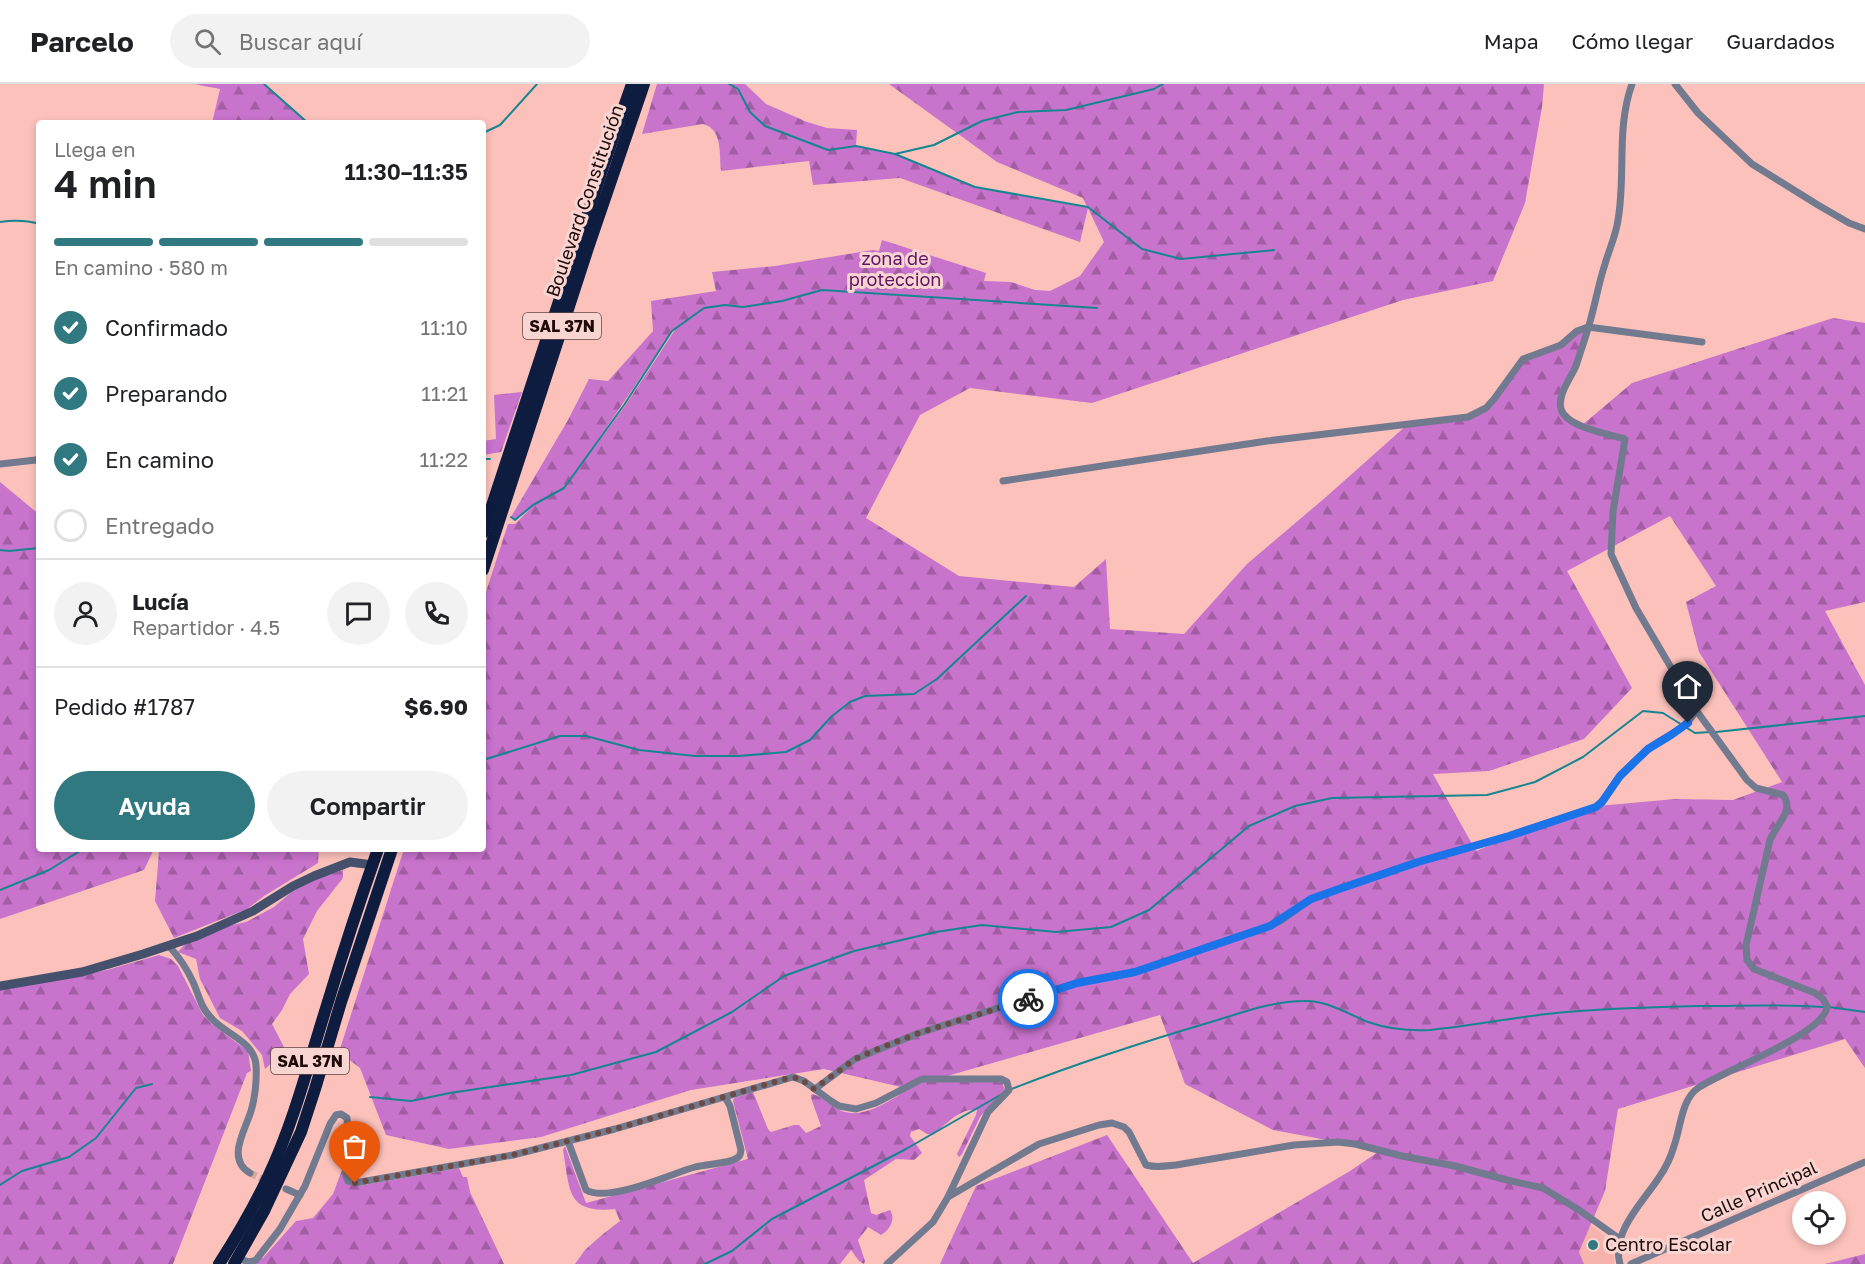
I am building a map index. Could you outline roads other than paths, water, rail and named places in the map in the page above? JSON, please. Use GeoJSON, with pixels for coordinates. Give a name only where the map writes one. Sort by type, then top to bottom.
{"type":"FeatureCollection","features":[{"type":"Feature","properties":{"kind":"highway","name":"Boulevard Constitución"},"geometry":{"type":"LineString","coordinates":[[486,524],[603,164],[632,84]]}},
{"type":"Feature","properties":{"kind":"highway","name":"Boulevard Constitución"},"geometry":{"type":"LineString","coordinates":[[486,561],[644,84]]}},
{"type":"Feature","properties":{"kind":"highway","name":"SAL 37N"},"geometry":{"type":"LineString","coordinates":[[219,1264],[268,1177],[286,1134],[377,852]]}},
{"type":"Feature","properties":{"kind":"highway","name":"SAL 37N"},"geometry":{"type":"LineString","coordinates":[[236,1261],[280,1181],[301,1132],[391,852]]}},
{"type":"Feature","properties":{"kind":"street"},"geometry":{"type":"LineString","coordinates":[[1620,1264],[1618,1252],[1620,1239],[1671,1156],[1691,1094],[1716,1077],[1761,1057],[1811,1027],[1825,1015],[1827,1010],[1825,1002],[1819,996],[1754,969],[1747,960],[1746,945],[1770,840],[1786,813],[1787,801],[1783,795],[1756,788],[1747,780],[1696,710],[1636,608],[1611,554],[1613,511],[1625,439],[1581,426],[1564,417],[1560,406],[1588,327],[1618,222],[1622,184],[1624,111],[1632,84]]}},
{"type":"Feature","properties":{"kind":"street"},"geometry":{"type":"LineString","coordinates":[[1675,84],[1698,113],[1752,164],[1849,223],[1865,229]]}},
{"type":"Feature","properties":{"kind":"street"},"geometry":{"type":"LineString","coordinates":[[1003,481],[1267,441],[1468,417],[1486,408],[1523,359],[1561,345],[1577,331],[1588,327],[1702,342]]}},
{"type":"Feature","properties":{"kind":"street"},"geometry":{"type":"LineString","coordinates":[[0,465],[36,460]]}},
{"type":"Feature","properties":{"kind":"street"},"geometry":{"type":"LineString","coordinates":[[814,1089],[855,1059],[919,1033],[1077,983],[1135,972],[1270,926],[1311,899],[1418,862],[1509,836],[1596,807],[1620,776],[1648,749],[1684,726],[1696,710]]}},
{"type":"Feature","properties":{"kind":"street"},"geometry":{"type":"LineString","coordinates":[[0,986],[82,972],[169,946],[253,911],[293,885],[314,876],[350,862],[373,864]]}},
{"type":"Feature","properties":{"kind":"street"},"geometry":{"type":"LineString","coordinates":[[169,946],[182,961],[207,1014],[255,1056],[253,1105],[238,1150],[239,1162],[244,1170],[250,1173]]}},
{"type":"Feature","properties":{"kind":"street"},"geometry":{"type":"LineString","coordinates":[[236,1261],[256,1260],[280,1229],[311,1173],[336,1114],[341,1113],[347,1118],[346,1177],[348,1181],[355,1183],[513,1155],[793,1077],[804,1081],[839,1106],[856,1109],[876,1103],[922,1079],[1001,1079],[1007,1082],[1009,1090],[988,1112],[948,1197],[933,1222],[887,1264]]}},
{"type":"Feature","properties":{"kind":"street"},"geometry":{"type":"LineString","coordinates":[[568,1141],[586,1190],[595,1193],[627,1189],[696,1167],[735,1159],[740,1155],[741,1150],[730,1106],[725,1097]]}},
{"type":"Feature","properties":{"kind":"street"},"geometry":{"type":"LineString","coordinates":[[948,1197],[1039,1144],[1112,1123],[1129,1131],[1146,1165],[1150,1166],[1176,1165],[1294,1145],[1338,1142],[1455,1166],[1543,1188],[1620,1239]]}},
{"type":"Feature","properties":{"kind":"street","name":"Calle Principal"},"geometry":{"type":"LineString","coordinates":[[1631,1264],[1865,1162]]}},
{"type":"Feature","properties":{"kind":"street"},"geometry":{"type":"LineString","coordinates":[[286,1189],[300,1195]]}},
{"type":"Feature","properties":{"kind":"waterway"},"geometry":{"type":"LineString","coordinates":[[264,84],[305,120]]}},
{"type":"Feature","properties":{"kind":"waterway"},"geometry":{"type":"LineString","coordinates":[[486,132],[500,125],[537,84]]}},
{"type":"Feature","properties":{"kind":"waterway"},"geometry":{"type":"LineString","coordinates":[[729,84],[738,89],[750,112],[765,126],[828,150],[856,146],[895,154],[975,187],[1088,207],[1142,249],[1181,259],[1274,250]]}},
{"type":"Feature","properties":{"kind":"waterway"},"geometry":{"type":"LineString","coordinates":[[895,154],[934,145],[982,121],[1018,112],[1066,110],[1154,89],[1163,84]]}},
{"type":"Feature","properties":{"kind":"waterway"},"geometry":{"type":"LineString","coordinates":[[0,222],[36,223]]}},
{"type":"Feature","properties":{"kind":"waterway"},"geometry":{"type":"LineString","coordinates":[[511,517],[515,520],[533,505],[564,488],[624,405],[672,331],[704,308],[725,305],[743,307],[782,301],[822,290],[1097,308]]}},
{"type":"Feature","properties":{"kind":"waterway"},"geometry":{"type":"LineString","coordinates":[[0,550],[36,548]]}},
{"type":"Feature","properties":{"kind":"waterway"},"geometry":{"type":"LineString","coordinates":[[486,759],[560,736],[586,736],[639,750],[695,756],[739,756],[786,752],[810,740],[831,717],[850,702],[865,696],[914,694],[937,679],[1026,596]]}},
{"type":"Feature","properties":{"kind":"waterway"},"geometry":{"type":"LineString","coordinates":[[370,1097],[411,1101],[571,1075],[656,1052],[732,1012],[784,976],[854,951],[936,932],[982,925],[1056,932],[1111,927],[1149,910],[1249,826],[1295,806],[1332,798],[1487,795],[1535,782],[1583,757],[1643,711],[1663,713],[1695,733],[1710,732]]}},
{"type":"Feature","properties":{"kind":"waterway"},"geometry":{"type":"LineString","coordinates":[[1716,732],[1865,716]]}},
{"type":"Feature","properties":{"kind":"waterway"},"geometry":{"type":"LineString","coordinates":[[0,890],[49,870],[78,852]]}},
{"type":"Feature","properties":{"kind":"waterway"},"geometry":{"type":"LineString","coordinates":[[1009,1090],[1160,1037],[1280,1003],[1312,1001],[1337,1008],[1368,1022],[1391,1028],[1414,1030],[1610,1009],[1762,1005],[1823,1007]]}},
{"type":"Feature","properties":{"kind":"waterway"},"geometry":{"type":"LineString","coordinates":[[1829,1007],[1865,1012]]}},
{"type":"Feature","properties":{"kind":"waterway"},"geometry":{"type":"LineString","coordinates":[[0,1185],[22,1171],[69,1157],[96,1138],[136,1088],[152,1084]]}},
{"type":"Feature","properties":{"kind":"waterway"},"geometry":{"type":"LineString","coordinates":[[705,1264],[732,1251],[772,1219],[906,1149],[1002,1094]]}},
{"type":"Feature","properties":{"kind":"tunnel"},"geometry":{"type":"LineString","coordinates":[[250,1173],[267,1181]]}},
{"type":"Feature","properties":{"kind":"place","name":"Centro Escolar"},"geometry":{"type":"Point","coordinates":[1593,1245]}},
{"type":"Feature","properties":{"kind":"park label","name":"zona de proteccion"},"geometry":{"type":"Point","coordinates":[895,270]}}]}
